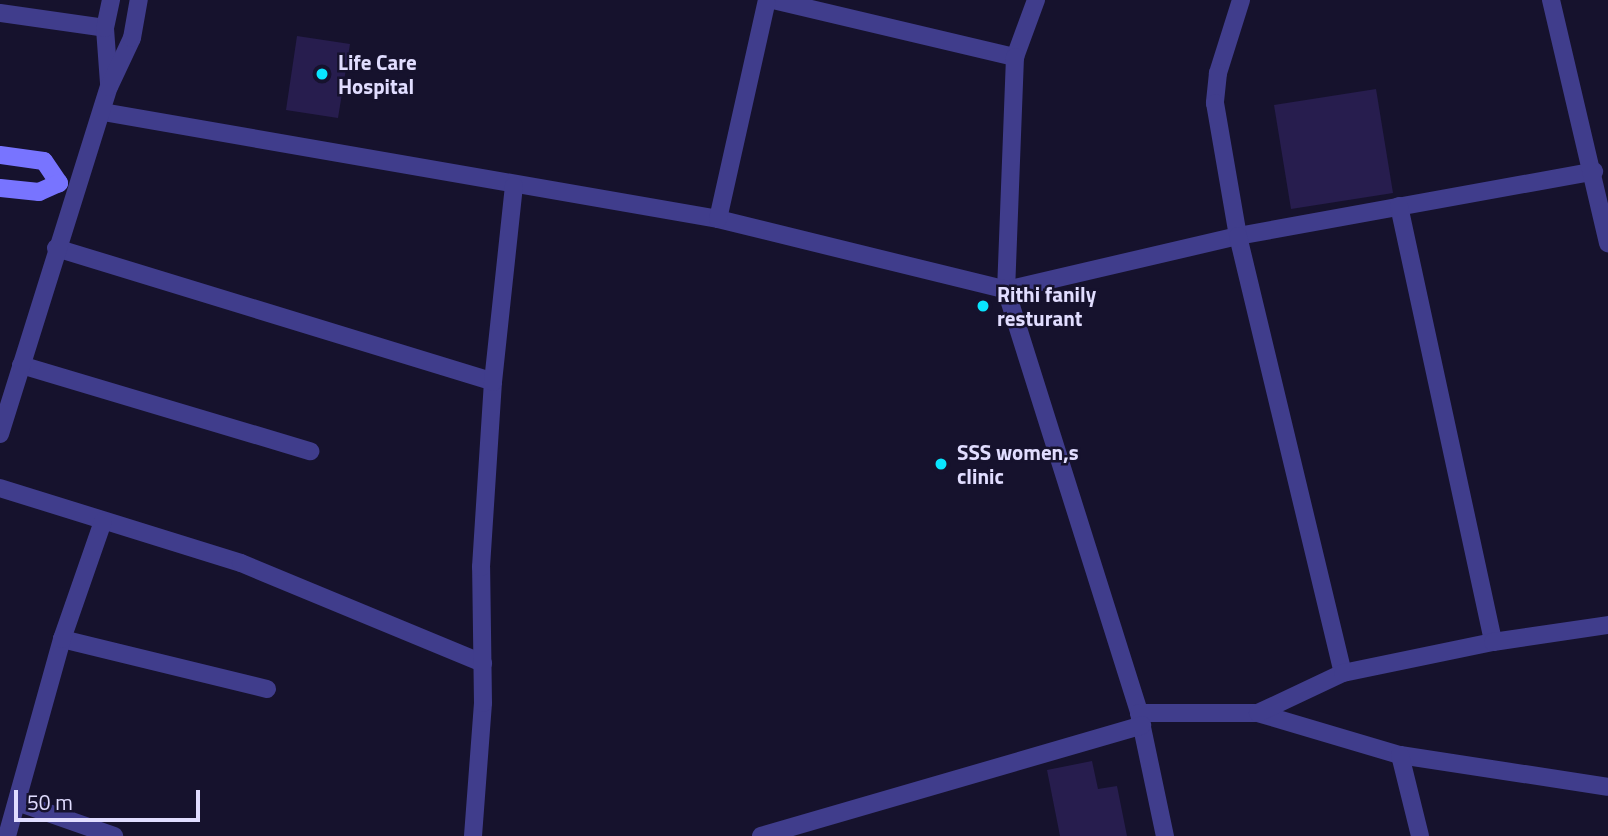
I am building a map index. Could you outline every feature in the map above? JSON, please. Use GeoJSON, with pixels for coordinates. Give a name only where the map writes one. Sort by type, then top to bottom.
{"type":"FeatureCollection","features":[{"type":"Feature","properties":{"kind":"main road"},"geometry":{"type":"LineString","coordinates":[[0,155],[44,161],[59,183],[39,192],[0,188]]}},
{"type":"Feature","properties":{"kind":"street"},"geometry":{"type":"LineString","coordinates":[[109,87],[105,28],[111,0]]}},
{"type":"Feature","properties":{"kind":"street"},"geometry":{"type":"LineString","coordinates":[[0,435],[56,248],[79,185],[109,87],[132,38],[139,0]]}},
{"type":"Feature","properties":{"kind":"street"},"geometry":{"type":"LineString","coordinates":[[718,219],[767,0]]}},
{"type":"Feature","properties":{"kind":"street"},"geometry":{"type":"LineString","coordinates":[[773,0],[1015,57]]}},
{"type":"Feature","properties":{"kind":"street"},"geometry":{"type":"LineString","coordinates":[[1036,0],[1015,57],[1006,290],[1140,719],[1165,836]]}},
{"type":"Feature","properties":{"kind":"street"},"geometry":{"type":"LineString","coordinates":[[1241,0],[1217,73],[1215,103],[1238,236],[1343,673]]}},
{"type":"Feature","properties":{"kind":"street"},"geometry":{"type":"LineString","coordinates":[[1551,0],[1594,171],[1608,243]]}},
{"type":"Feature","properties":{"kind":"street"},"geometry":{"type":"LineString","coordinates":[[0,13],[105,28]]}},
{"type":"Feature","properties":{"kind":"street"},"geometry":{"type":"LineString","coordinates":[[103,112],[514,186],[718,219],[1006,290],[1238,236],[1594,171]]}},
{"type":"Feature","properties":{"kind":"street"},"geometry":{"type":"LineString","coordinates":[[59,183],[79,185]]}},
{"type":"Feature","properties":{"kind":"street"},"geometry":{"type":"LineString","coordinates":[[473,836],[483,663],[481,567],[493,382],[514,186]]}},
{"type":"Feature","properties":{"kind":"street"},"geometry":{"type":"LineString","coordinates":[[1399,206],[1493,642]]}},
{"type":"Feature","properties":{"kind":"street"},"geometry":{"type":"LineString","coordinates":[[56,248],[493,382]]}},
{"type":"Feature","properties":{"kind":"street"},"geometry":{"type":"LineString","coordinates":[[21,365],[310,452]]}},
{"type":"Feature","properties":{"kind":"street"},"geometry":{"type":"LineString","coordinates":[[0,488],[241,563],[483,663]]}},
{"type":"Feature","properties":{"kind":"street"},"geometry":{"type":"LineString","coordinates":[[7,836],[62,639],[103,521]]}},
{"type":"Feature","properties":{"kind":"street"},"geometry":{"type":"LineString","coordinates":[[1258,713],[1343,673],[1493,642],[1608,625]]}},
{"type":"Feature","properties":{"kind":"street"},"geometry":{"type":"LineString","coordinates":[[62,639],[267,689]]}},
{"type":"Feature","properties":{"kind":"street"},"geometry":{"type":"LineString","coordinates":[[761,836],[1140,719],[1258,713],[1400,755],[1608,788]]}},
{"type":"Feature","properties":{"kind":"street"},"geometry":{"type":"LineString","coordinates":[[1400,755],[1420,836]]}},
{"type":"Feature","properties":{"kind":"street"},"geometry":{"type":"LineString","coordinates":[[17,802],[114,836]]}},
{"type":"Feature","properties":{"kind":"building"},"geometry":{"type":"Polygon","coordinates":[[[297,36],[350,44],[338,118],[286,110],[297,36]]]}},
{"type":"Feature","properties":{"kind":"building"},"geometry":{"type":"Polygon","coordinates":[[[1376,89],[1393,193],[1291,209],[1274,105],[1376,89]]]}},
{"type":"Feature","properties":{"kind":"building"},"geometry":{"type":"Polygon","coordinates":[[[1092,761],[1098,789],[1117,786],[1127,836],[1060,836],[1047,770],[1092,761]]]}},
{"type":"Feature","properties":{"kind":"place","name":"Life Care Hospital"},"geometry":{"type":"Point","coordinates":[322,74]}},
{"type":"Feature","properties":{"kind":"place","name":"Rithi fanily resturant"},"geometry":{"type":"Point","coordinates":[983,306]}},
{"type":"Feature","properties":{"kind":"place","name":"SSS women,s clinic"},"geometry":{"type":"Point","coordinates":[941,464]}}]}
